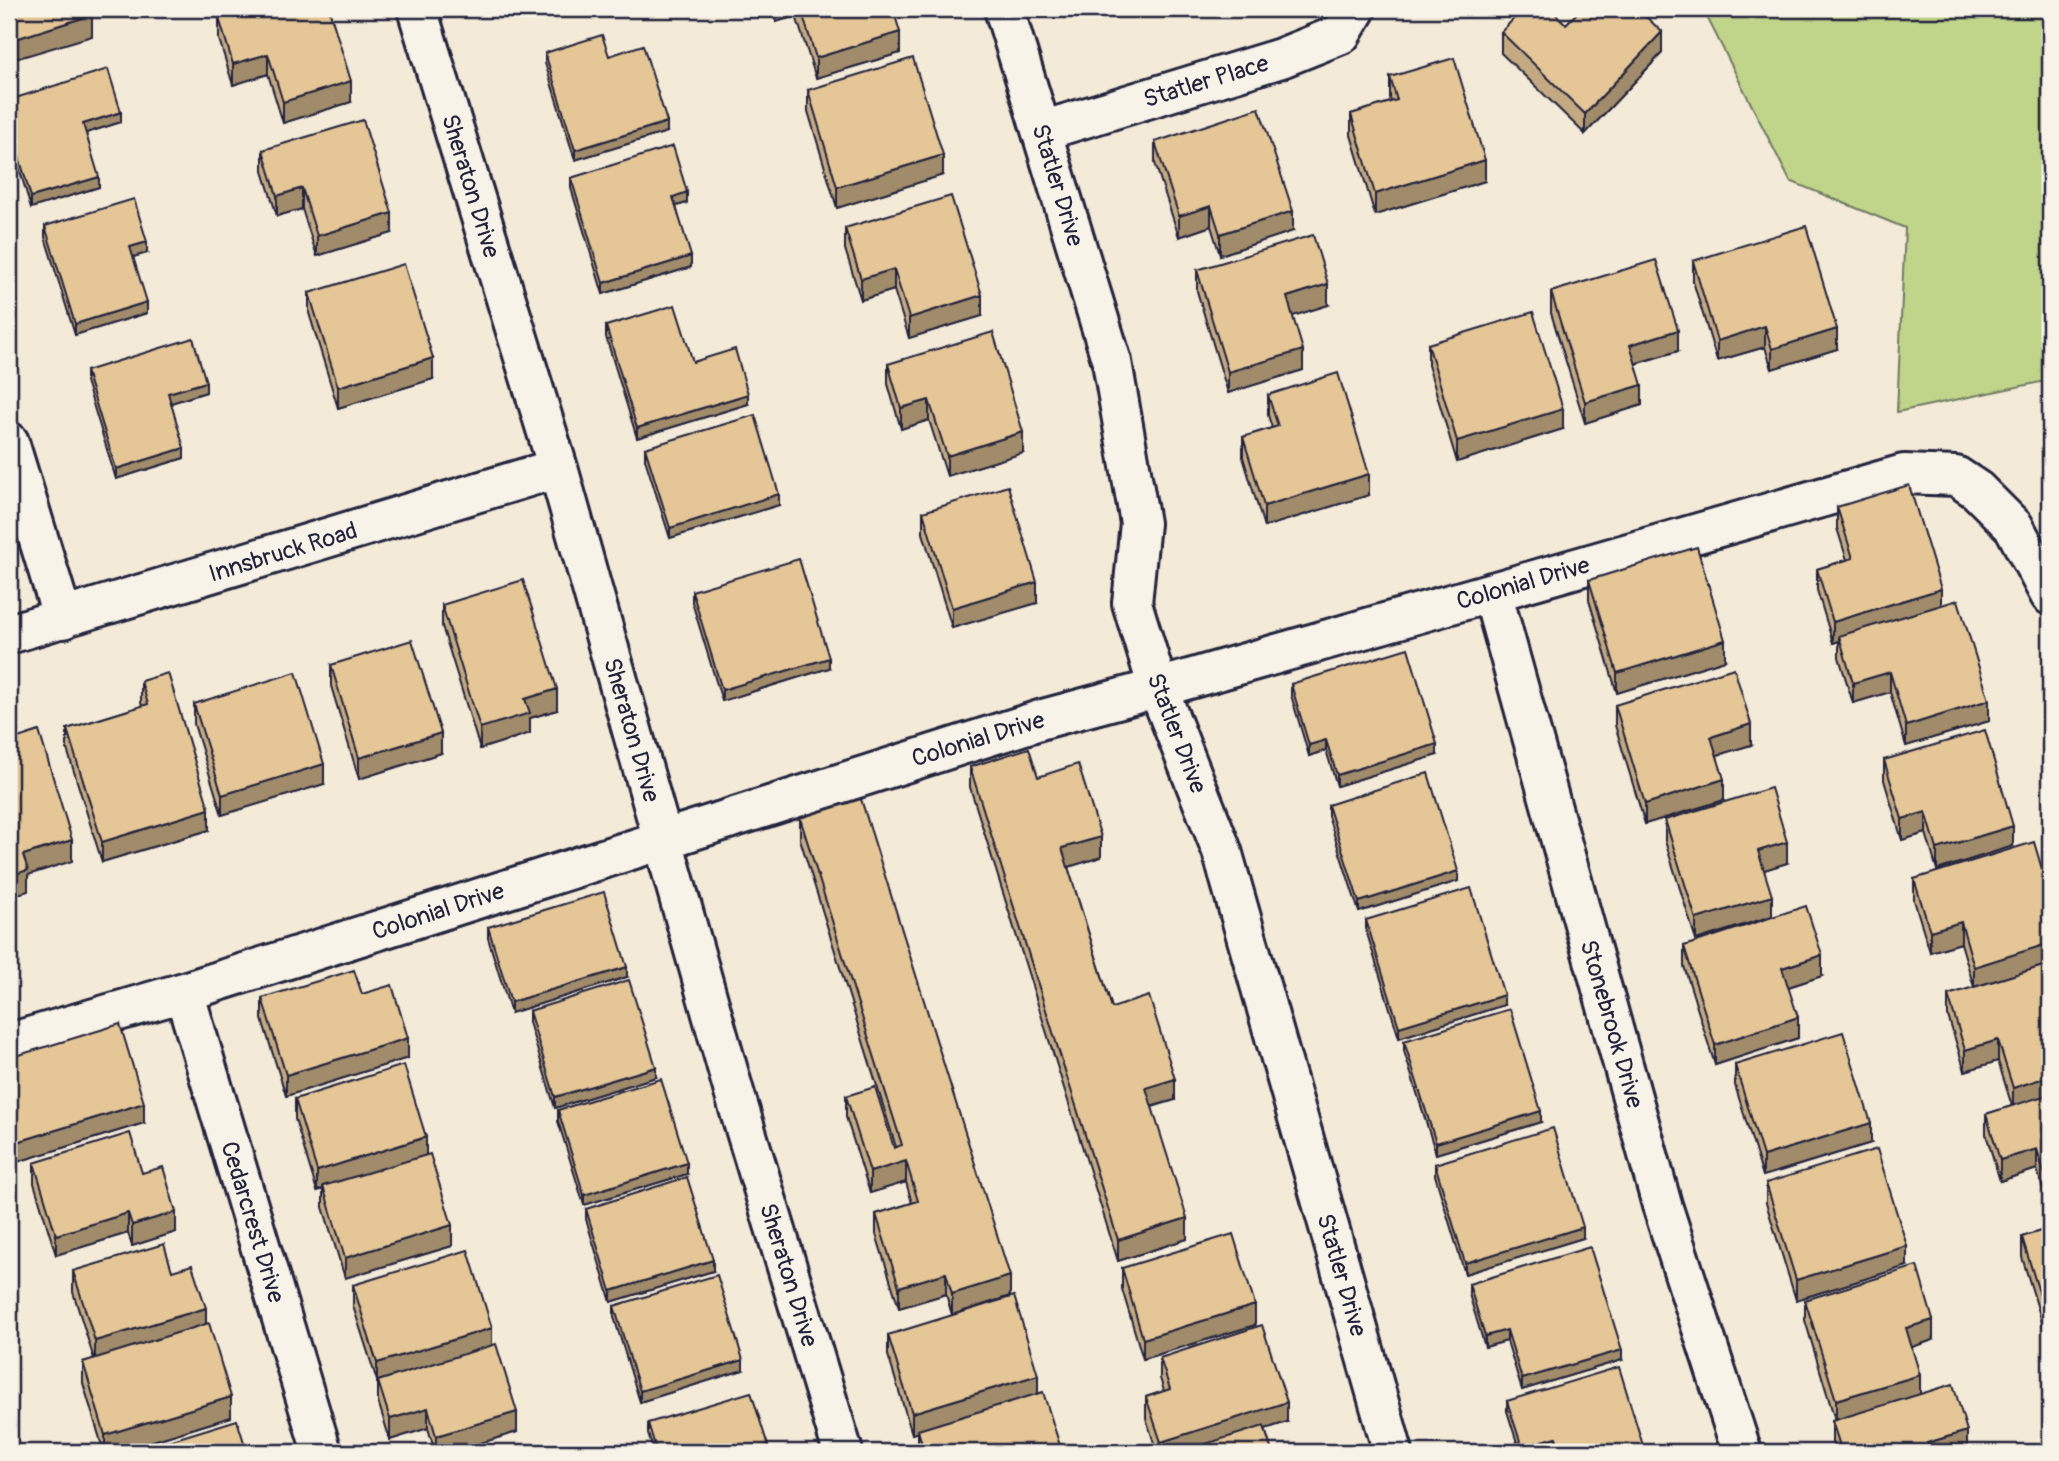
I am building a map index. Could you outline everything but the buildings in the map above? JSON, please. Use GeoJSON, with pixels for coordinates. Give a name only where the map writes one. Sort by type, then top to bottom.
{"type":"FeatureCollection","features":[{"type":"Feature","properties":{"kind":"street","name":"Sheraton Drive"},"geometry":{"type":"LineString","coordinates":[[417,9],[558,468],[734,1092],[843,1452]]}},
{"type":"Feature","properties":{"kind":"street","name":"Statler Drive"},"geometry":{"type":"LineString","coordinates":[[1004,9],[1112,362],[1140,523],[1132,603],[1158,688],[1222,851],[1393,1452]]}},
{"type":"Feature","properties":{"kind":"street","name":"Statler Place"},"geometry":{"type":"LineString","coordinates":[[1042,131],[1281,58],[1340,34],[1356,9]]}},
{"type":"Feature","properties":{"kind":"street"},"geometry":{"type":"LineString","coordinates":[[9,442],[63,619]]}},
{"type":"Feature","properties":{"kind":"street","name":"Innsbruck Road"},"geometry":{"type":"LineString","coordinates":[[9,634],[558,468]]}},
{"type":"Feature","properties":{"kind":"street","name":"Colonial Drive"},"geometry":{"type":"LineString","coordinates":[[9,1044],[184,992],[1043,719],[1904,474],[1956,476],[1977,490],[2014,527],[2050,595]]}},
{"type":"Feature","properties":{"kind":"street","name":"Stonebrook Drive"},"geometry":{"type":"LineString","coordinates":[[1492,592],[1662,1205],[1742,1452]]}},
{"type":"Feature","properties":{"kind":"street","name":"Cedarcrest Drive"},"geometry":{"type":"LineString","coordinates":[[184,992],[322,1452]]}},
{"type":"Feature","properties":{"kind":"green space"},"geometry":{"type":"Polygon","coordinates":[[[1705,9],[2050,9],[2050,380],[1897,412],[1905,228],[1790,181],[1705,9]]]}},
{"type":"Feature","properties":{"kind":"waterway"},"geometry":{"type":"LineString","coordinates":[[2044,9],[2050,13]]}}]}
